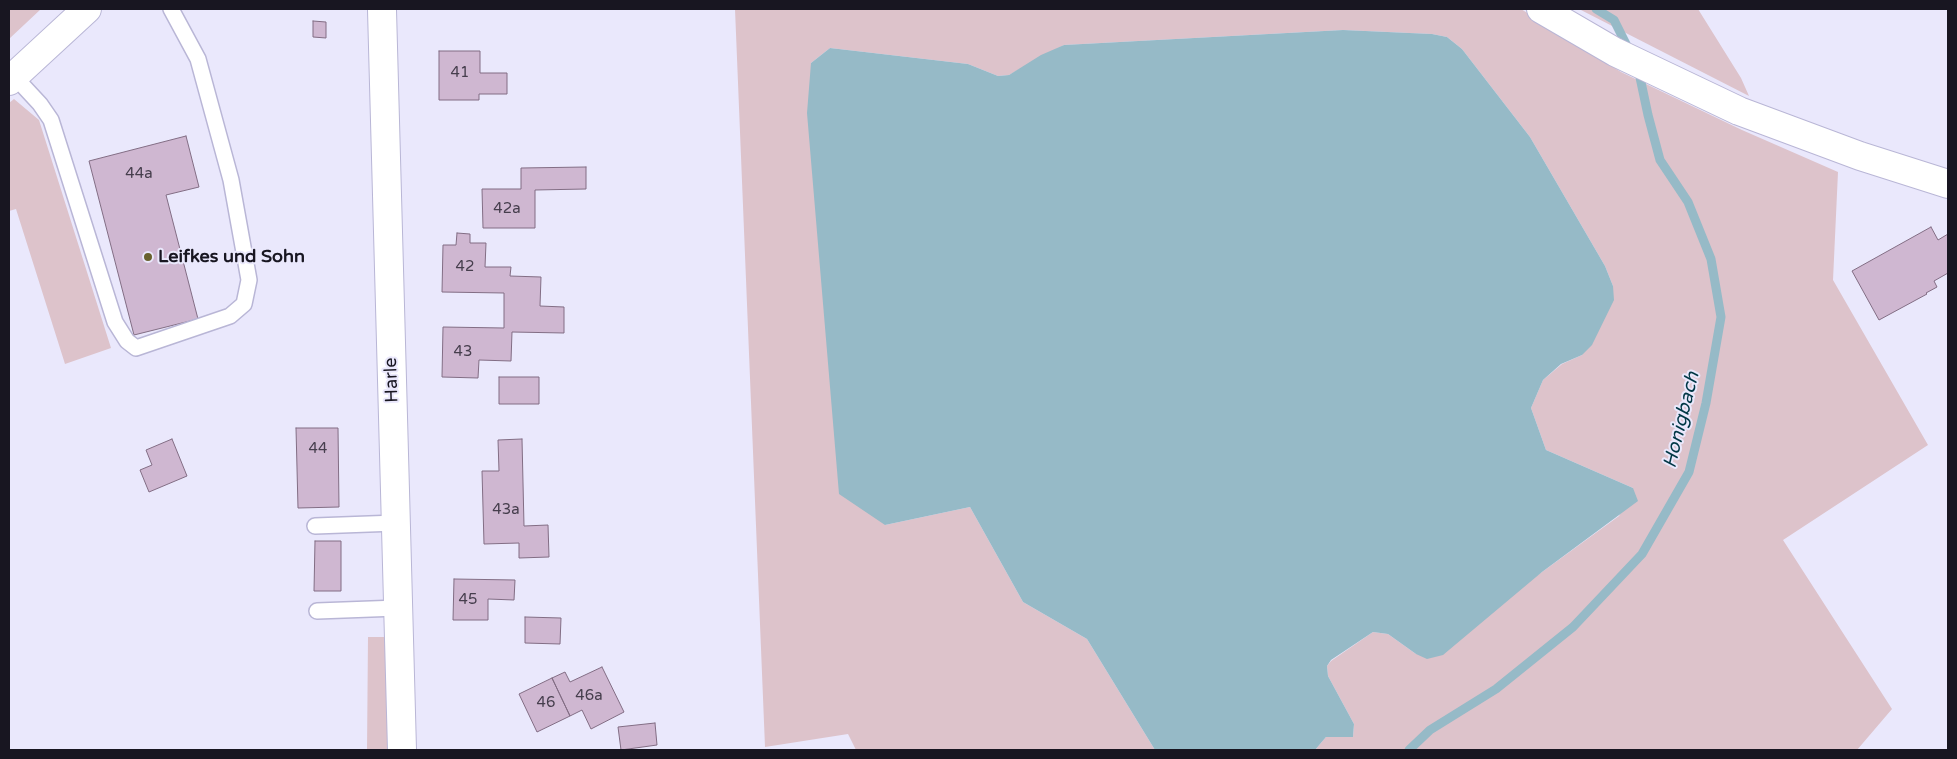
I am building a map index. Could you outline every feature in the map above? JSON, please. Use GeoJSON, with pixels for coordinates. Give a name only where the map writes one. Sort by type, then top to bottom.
{"type":"FeatureCollection","features":[{"type":"Feature","properties":{"kind":"street"},"geometry":{"type":"LineString","coordinates":[[12,78],[87,9]]}},
{"type":"Feature","properties":{"kind":"street","name":"Harle"},"geometry":{"type":"LineString","coordinates":[[388,9],[396,523],[402,750]]}},
{"type":"Feature","properties":{"kind":"street"},"geometry":{"type":"LineString","coordinates":[[1541,9],[1615,52],[1738,111],[1860,156],[1948,184]]}},
{"type":"Feature","properties":{"kind":"lane"},"geometry":{"type":"LineString","coordinates":[[12,78],[40,104],[51,120],[115,322],[127,341],[136,348],[230,316],[244,304],[248,280],[231,180],[198,59],[171,9]]}},
{"type":"Feature","properties":{"kind":"lane"},"geometry":{"type":"LineString","coordinates":[[315,526],[396,523]]}},
{"type":"Feature","properties":{"kind":"lane"},"geometry":{"type":"LineString","coordinates":[[317,611],[398,608]]}},
{"type":"Feature","properties":{"kind":"shaded area"},"geometry":{"type":"Polygon","coordinates":[[[9,9],[41,9],[9,39],[9,9]]]}},
{"type":"Feature","properties":{"kind":"shaded area"},"geometry":{"type":"Polygon","coordinates":[[[735,9],[1521,9],[1621,72],[1742,130],[1838,172],[1833,280],[1928,445],[1783,540],[1892,709],[1857,750],[1315,750],[1326,737],[1353,737],[1354,724],[1328,676],[1327,666],[1331,661],[1373,632],[1388,634],[1416,654],[1542,572],[1619,516],[1633,488],[1546,450],[1531,408],[1543,380],[1562,364],[1582,355],[1613,286],[1605,266],[1530,137],[1462,49],[1447,37],[1432,34],[1343,30],[1064,45],[1009,75],[998,76],[968,64],[830,48],[811,63],[885,525],[970,507],[1023,602],[1087,639],[1155,750],[856,750],[848,734],[765,747],[735,9]]]}},
{"type":"Feature","properties":{"kind":"shaded area"},"geometry":{"type":"Polygon","coordinates":[[[1579,9],[1698,9],[1741,78],[1749,96],[1579,9]]]}},
{"type":"Feature","properties":{"kind":"shaded area"},"geometry":{"type":"Polygon","coordinates":[[[14,99],[39,120],[111,348],[65,364],[16,209],[9,211],[9,103],[14,99]]]}},
{"type":"Feature","properties":{"kind":"shaded area"},"geometry":{"type":"Polygon","coordinates":[[[368,637],[385,637],[389,750],[367,750],[368,637]]]}},
{"type":"Feature","properties":{"kind":"water"},"geometry":{"type":"Polygon","coordinates":[[[1343,30],[1432,34],[1447,37],[1462,49],[1530,137],[1605,266],[1613,286],[1614,300],[1592,345],[1582,355],[1561,364],[1543,380],[1531,408],[1546,450],[1633,488],[1638,501],[1542,572],[1443,655],[1427,659],[1416,654],[1388,634],[1373,632],[1331,660],[1327,666],[1328,676],[1354,724],[1353,737],[1326,737],[1315,750],[1155,750],[1087,639],[1023,602],[970,507],[885,525],[839,494],[807,113],[811,63],[830,48],[968,64],[998,76],[1009,75],[1041,55],[1064,45],[1343,30]]]}},
{"type":"Feature","properties":{"kind":"building"},"geometry":{"type":"Polygon","coordinates":[[[313,21],[326,22],[326,38],[313,37],[313,21]]]}},
{"type":"Feature","properties":{"kind":"building"},"geometry":{"type":"Polygon","coordinates":[[[439,51],[480,51],[480,73],[507,73],[507,94],[479,94],[479,100],[439,100],[439,51]]]}},
{"type":"Feature","properties":{"kind":"building","name":"Leifkes und Sohn"},"geometry":{"type":"Polygon","coordinates":[[[186,136],[199,187],[166,195],[198,319],[134,335],[89,161],[186,136]]]}},
{"type":"Feature","properties":{"kind":"building"},"geometry":{"type":"Polygon","coordinates":[[[586,167],[586,189],[535,190],[535,228],[483,228],[482,189],[521,189],[521,168],[586,167]]]}},
{"type":"Feature","properties":{"kind":"building"},"geometry":{"type":"Polygon","coordinates":[[[1931,227],[1938,240],[1948,234],[1948,273],[1934,281],[1937,287],[1927,294],[1879,320],[1852,271],[1931,227]]]}},
{"type":"Feature","properties":{"kind":"building"},"geometry":{"type":"Polygon","coordinates":[[[457,233],[470,234],[470,243],[486,243],[485,267],[511,267],[510,276],[541,277],[540,306],[564,307],[564,333],[512,332],[511,361],[479,360],[478,378],[442,377],[443,327],[504,328],[504,293],[442,292],[443,245],[456,245],[457,233]]]}},
{"type":"Feature","properties":{"kind":"building"},"geometry":{"type":"Polygon","coordinates":[[[499,377],[539,377],[539,404],[499,404],[499,377]]]}},
{"type":"Feature","properties":{"kind":"building"},"geometry":{"type":"Polygon","coordinates":[[[296,428],[338,428],[339,507],[298,508],[296,428]]]}},
{"type":"Feature","properties":{"kind":"building"},"geometry":{"type":"Polygon","coordinates":[[[172,439],[187,476],[149,492],[140,470],[152,465],[146,450],[172,439]]]}},
{"type":"Feature","properties":{"kind":"building"},"geometry":{"type":"Polygon","coordinates":[[[522,439],[524,526],[548,525],[549,557],[519,558],[519,543],[484,544],[482,471],[499,471],[498,440],[522,439]]]}},
{"type":"Feature","properties":{"kind":"building"},"geometry":{"type":"Polygon","coordinates":[[[315,541],[341,541],[341,591],[314,591],[315,541]]]}},
{"type":"Feature","properties":{"kind":"building"},"geometry":{"type":"Polygon","coordinates":[[[454,579],[515,580],[514,600],[488,599],[488,620],[453,620],[454,579]]]}},
{"type":"Feature","properties":{"kind":"building"},"geometry":{"type":"Polygon","coordinates":[[[525,617],[561,618],[560,644],[525,643],[525,617]]]}},
{"type":"Feature","properties":{"kind":"building"},"geometry":{"type":"Polygon","coordinates":[[[602,667],[624,712],[591,729],[582,710],[570,716],[552,678],[565,672],[570,682],[602,667]]]}},
{"type":"Feature","properties":{"kind":"building"},"geometry":{"type":"Polygon","coordinates":[[[552,678],[570,716],[537,732],[519,694],[552,678]]]}},
{"type":"Feature","properties":{"kind":"building"},"geometry":{"type":"Polygon","coordinates":[[[655,723],[657,745],[621,750],[618,727],[655,723]]]}},
{"type":"Feature","properties":{"kind":"waterway","name":"Honigbach"},"geometry":{"type":"LineString","coordinates":[[1596,9],[1614,20],[1630,52]]}},
{"type":"Feature","properties":{"kind":"waterway","name":"Honigbach"},"geometry":{"type":"LineString","coordinates":[[1409,750],[1430,730],[1496,689],[1573,627],[1642,554],[1689,472],[1706,403],[1721,317],[1711,259],[1688,202],[1660,160],[1638,68]]}},
{"type":"Feature","properties":{"kind":"place","name":"Leifkes und Sohn"},"geometry":{"type":"Point","coordinates":[148,257]}}]}
